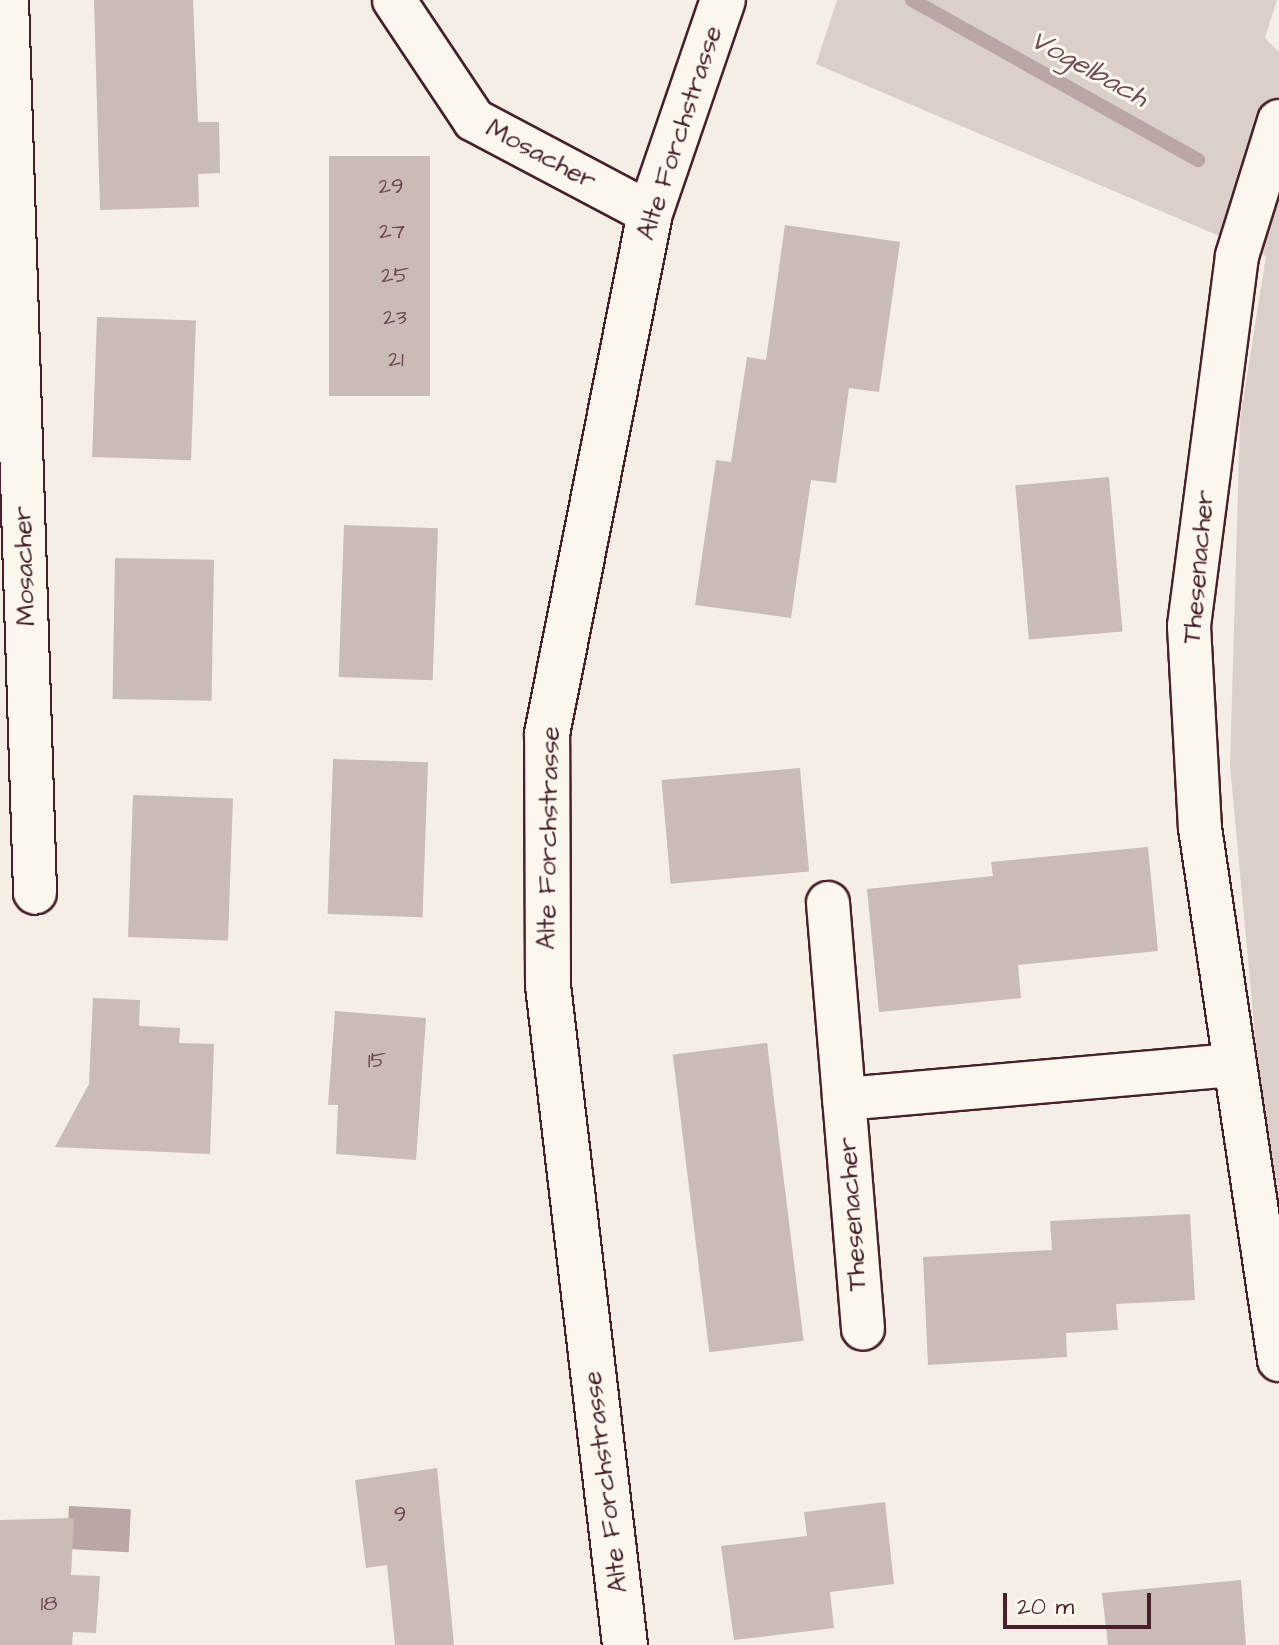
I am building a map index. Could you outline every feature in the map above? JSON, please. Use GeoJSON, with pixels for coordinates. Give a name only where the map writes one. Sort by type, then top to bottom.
{"type":"FeatureCollection","features":[{"type":"Feature","properties":{"kind":"street","name":"Mosacher"},"geometry":{"type":"LineString","coordinates":[[7,0],[35,893]]}},
{"type":"Feature","properties":{"kind":"street","name":"Mosacher"},"geometry":{"type":"LineString","coordinates":[[394,0],[474,120],[650,213]]}},
{"type":"Feature","properties":{"kind":"street","name":"Alte Forchstrasse"},"geometry":{"type":"LineString","coordinates":[[625,1645],[548,986],[547,734],[650,213],[723,0]]}},
{"type":"Feature","properties":{"kind":"street","name":"Thesenacher"},"geometry":{"type":"LineString","coordinates":[[1279,121],[1237,256],[1189,626],[1200,828],[1279,1360]]}},
{"type":"Feature","properties":{"kind":"street","name":"Thesenacher"},"geometry":{"type":"LineString","coordinates":[[828,903],[863,1329]]}},
{"type":"Feature","properties":{"kind":"street","name":"Thesenacher"},"geometry":{"type":"LineString","coordinates":[[844,1099],[1235,1065]]}},
{"type":"Feature","properties":{"kind":"shaded area"},"geometry":{"type":"Polygon","coordinates":[[[837,0],[1277,0],[1265,38],[1279,52],[1279,1201],[1257,1056],[1230,766],[1240,420],[1266,256],[816,64],[837,0]]]}},
{"type":"Feature","properties":{"kind":"shaded area"},"geometry":{"type":"Polygon","coordinates":[[[69,1506],[131,1509],[129,1552],[67,1549],[69,1506]]]}},
{"type":"Feature","properties":{"kind":"building"},"geometry":{"type":"Polygon","coordinates":[[[94,0],[193,0],[198,122],[219,122],[220,173],[198,174],[199,207],[100,210],[94,0]]]}},
{"type":"Feature","properties":{"kind":"building"},"geometry":{"type":"Polygon","coordinates":[[[329,156],[430,156],[430,396],[329,396],[329,156]]]}},
{"type":"Feature","properties":{"kind":"building"},"geometry":{"type":"Polygon","coordinates":[[[785,225],[900,242],[879,392],[849,388],[836,483],[811,480],[791,618],[695,605],[716,460],[731,462],[747,357],[766,360],[785,225]]]}},
{"type":"Feature","properties":{"kind":"building"},"geometry":{"type":"Polygon","coordinates":[[[97,317],[196,320],[191,460],[92,457],[97,317]]]}},
{"type":"Feature","properties":{"kind":"building"},"geometry":{"type":"Polygon","coordinates":[[[1109,477],[1123,631],[1029,640],[1015,485],[1109,477]]]}},
{"type":"Feature","properties":{"kind":"building"},"geometry":{"type":"Polygon","coordinates":[[[344,525],[438,528],[433,680],[339,677],[344,525]]]}},
{"type":"Feature","properties":{"kind":"building"},"geometry":{"type":"Polygon","coordinates":[[[115,558],[214,560],[212,701],[113,699],[115,558]]]}},
{"type":"Feature","properties":{"kind":"building"},"geometry":{"type":"Polygon","coordinates":[[[333,759],[428,762],[423,917],[328,914],[333,759]]]}},
{"type":"Feature","properties":{"kind":"building"},"geometry":{"type":"Polygon","coordinates":[[[800,768],[809,872],[671,884],[662,780],[800,768]]]}},
{"type":"Feature","properties":{"kind":"building"},"geometry":{"type":"Polygon","coordinates":[[[133,795],[233,798],[228,940],[128,937],[133,795]]]}},
{"type":"Feature","properties":{"kind":"building"},"geometry":{"type":"Polygon","coordinates":[[[1148,847],[1158,951],[1018,965],[1021,998],[879,1012],[867,889],[993,876],[991,862],[1148,847]]]}},
{"type":"Feature","properties":{"kind":"building"},"geometry":{"type":"Polygon","coordinates":[[[93,998],[140,1000],[139,1026],[180,1028],[179,1043],[214,1044],[210,1154],[55,1147],[89,1084],[93,998]]]}},
{"type":"Feature","properties":{"kind":"building"},"geometry":{"type":"Polygon","coordinates":[[[335,1011],[426,1018],[416,1160],[336,1154],[338,1105],[328,1105],[335,1011]]]}},
{"type":"Feature","properties":{"kind":"building"},"geometry":{"type":"Polygon","coordinates":[[[767,1043],[804,1341],[709,1352],[673,1055],[767,1043]]]}},
{"type":"Feature","properties":{"kind":"building"},"geometry":{"type":"Polygon","coordinates":[[[1190,1214],[1195,1300],[1116,1304],[1118,1330],[1066,1333],[1067,1357],[928,1365],[923,1257],[1052,1250],[1050,1221],[1190,1214]]]}},
{"type":"Feature","properties":{"kind":"building"},"geometry":{"type":"Polygon","coordinates":[[[437,1468],[454,1645],[395,1645],[387,1565],[366,1568],[355,1480],[437,1468]]]}},
{"type":"Feature","properties":{"kind":"building"},"geometry":{"type":"Polygon","coordinates":[[[885,1502],[894,1584],[830,1592],[834,1628],[734,1640],[721,1546],[807,1536],[804,1512],[885,1502]]]}},
{"type":"Feature","properties":{"kind":"building"},"geometry":{"type":"Polygon","coordinates":[[[74,1518],[71,1575],[100,1576],[96,1633],[73,1632],[72,1645],[0,1645],[0,1520],[74,1518]]]}},
{"type":"Feature","properties":{"kind":"building"},"geometry":{"type":"Polygon","coordinates":[[[1241,1580],[1246,1645],[1108,1645],[1102,1593],[1241,1580]]]}},
{"type":"Feature","properties":{"kind":"waterway","name":"Vogelbach"},"geometry":{"type":"LineString","coordinates":[[912,0],[1198,160]]}}]}
